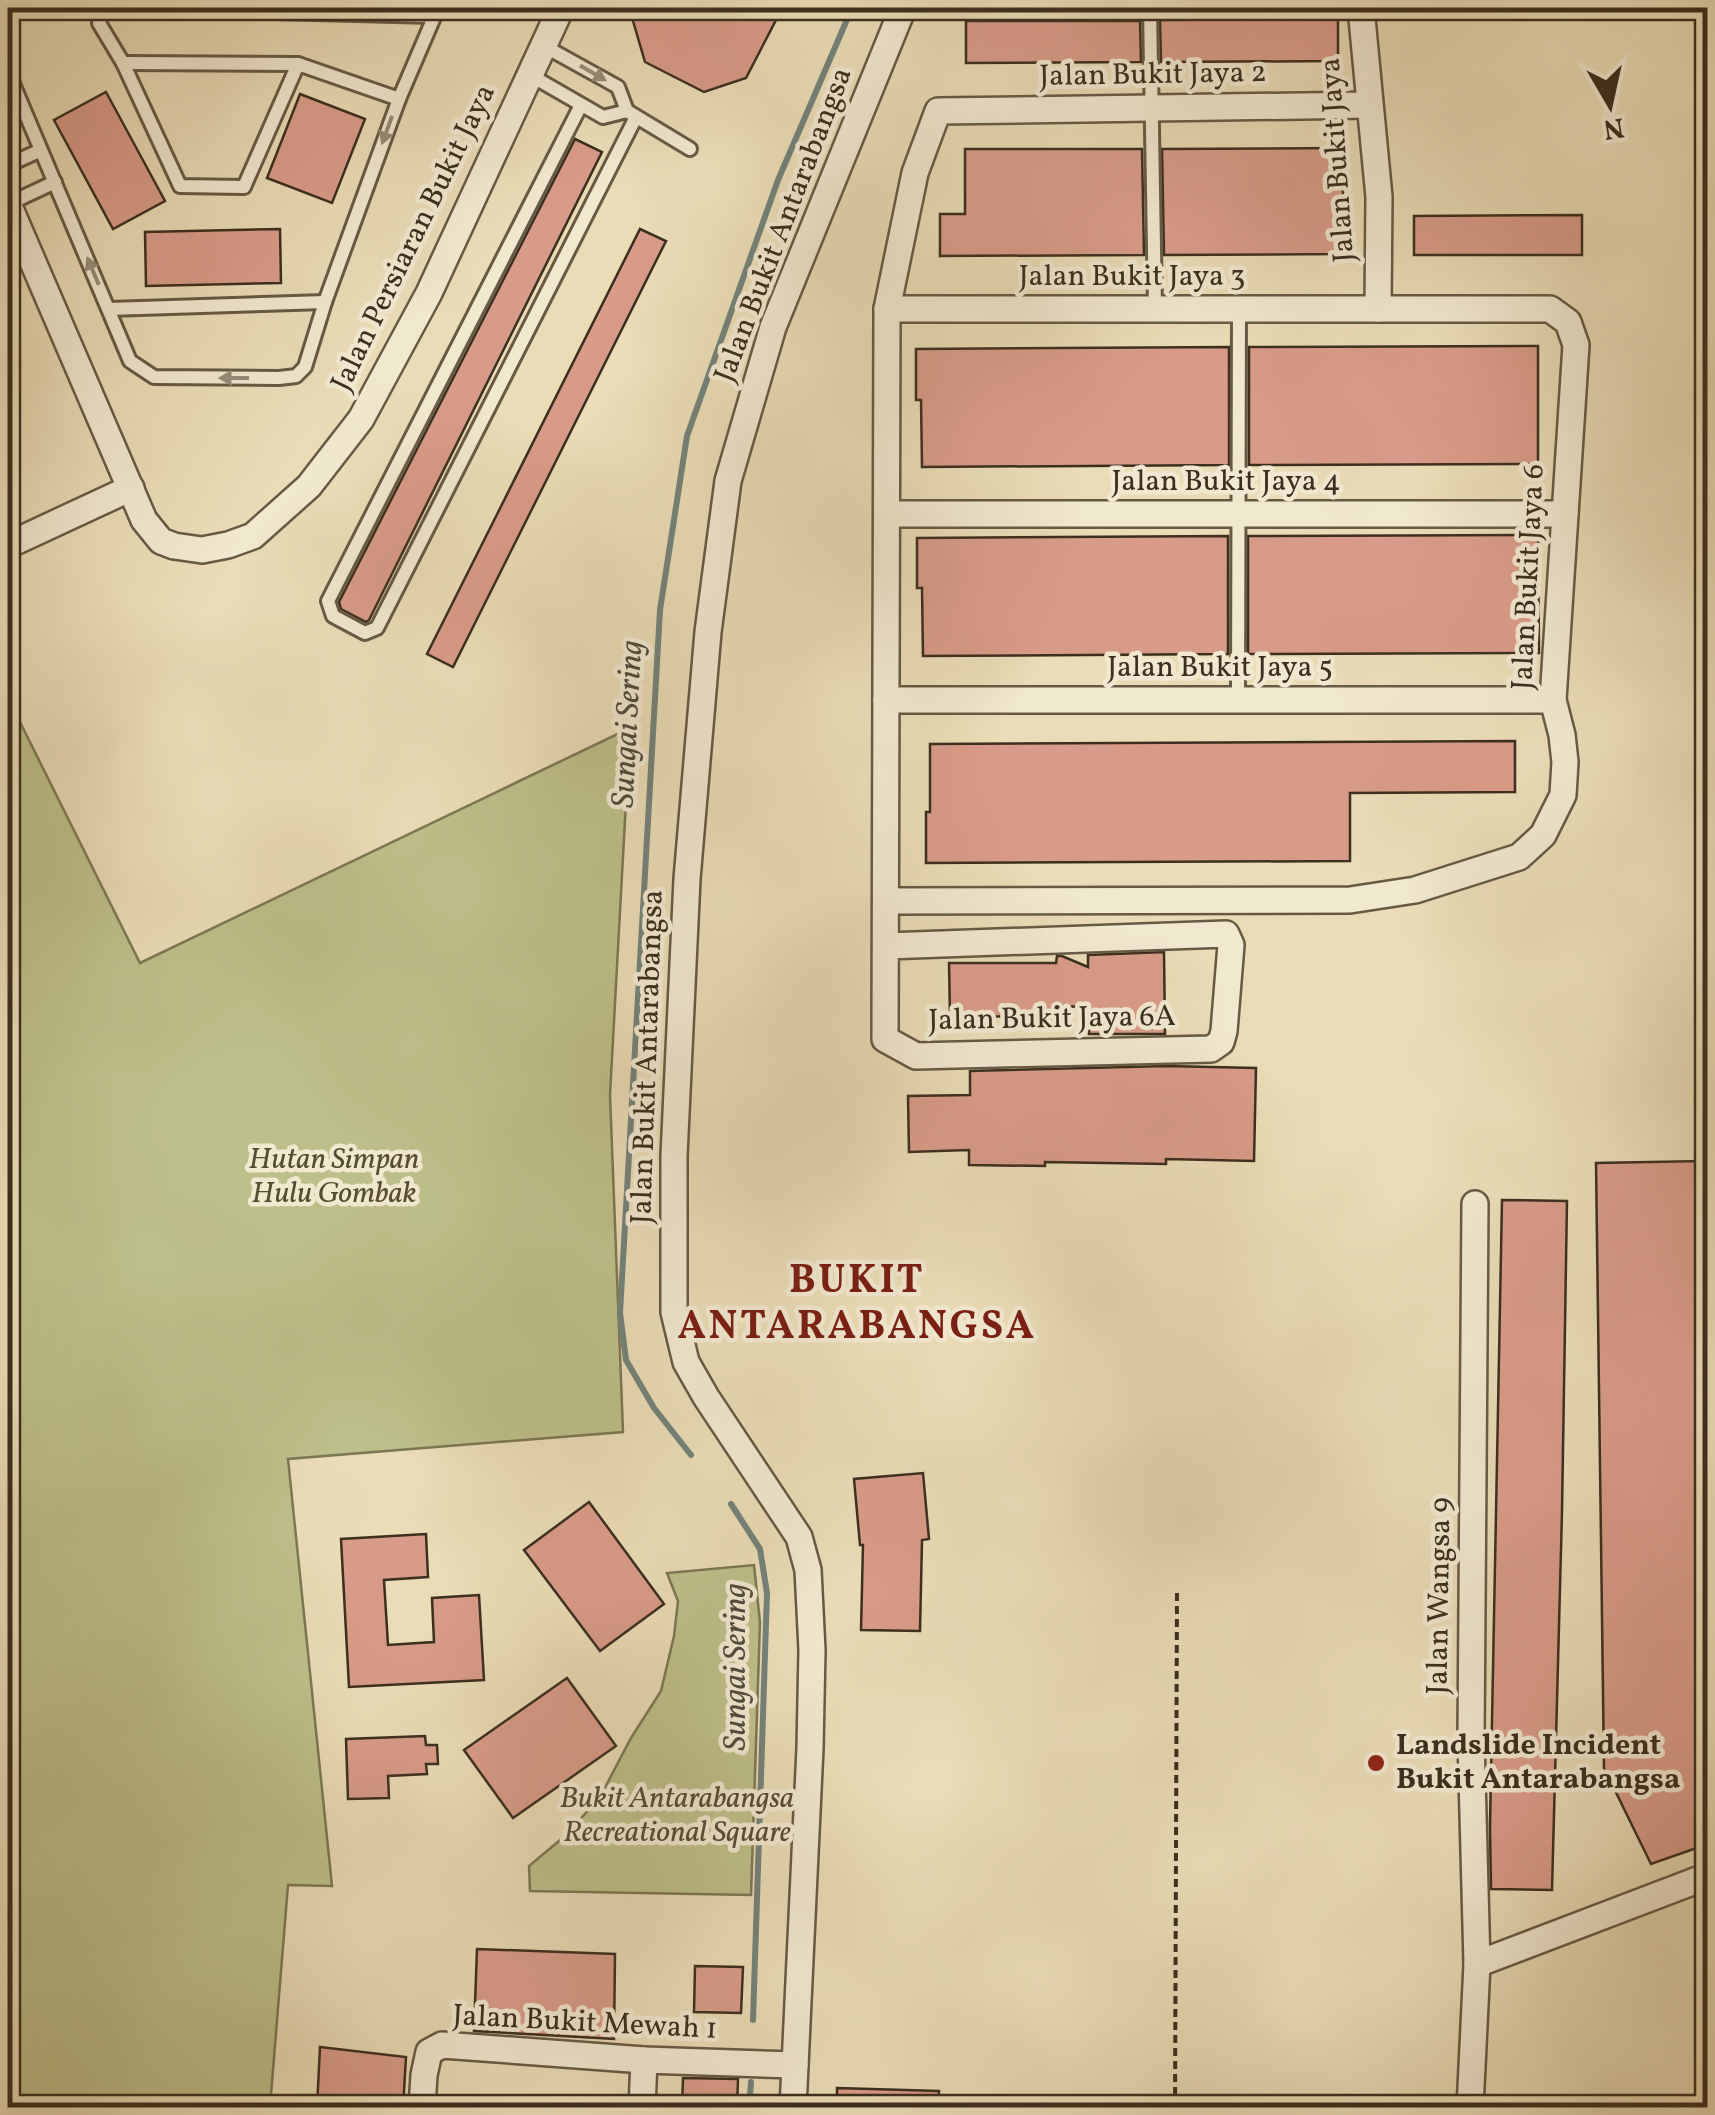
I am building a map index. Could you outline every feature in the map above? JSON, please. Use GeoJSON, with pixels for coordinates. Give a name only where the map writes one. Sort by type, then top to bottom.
{"type":"FeatureCollection","features":[{"type":"Feature","properties":{"kind":"street","name":"Jalan Persiaran Bukit Jaya"},"geometry":{"type":"LineString","coordinates":[[8,204],[19,261],[144,520],[161,540],[188,550],[228,546],[252,536],[309,486],[361,418],[429,293],[562,8]]}},
{"type":"Feature","properties":{"kind":"street","name":"Jalan Bukit Antarabangsa"},"geometry":{"type":"LineString","coordinates":[[793,2108],[810,1748],[812,1650],[808,1570],[799,1537],[686,1362],[674,1312],[674,1156],[687,879],[708,632],[728,481],[773,328],[903,8]]}},
{"type":"Feature","properties":{"kind":"street","name":"Jalan Bukit Jaya"},"geometry":{"type":"LineString","coordinates":[[1361,8],[1379,198],[1378,309]]}},
{"type":"Feature","properties":{"kind":"street","name":"Jalan Bukit Jaya 2"},"geometry":{"type":"LineString","coordinates":[[887,309],[915,173],[938,111],[1369,104]]}},
{"type":"Feature","properties":{"kind":"street"},"geometry":{"type":"LineString","coordinates":[[886,946],[887,309]]}},
{"type":"Feature","properties":{"kind":"street","name":"Jalan Bukit Jaya 3"},"geometry":{"type":"LineString","coordinates":[[887,309],[1378,309]]}},
{"type":"Feature","properties":{"kind":"street","name":"Jalan Bukit Jaya 6"},"geometry":{"type":"LineString","coordinates":[[886,901],[1350,900],[1415,890],[1520,857],[1543,835],[1563,795],[1565,762],[1553,700],[1576,345],[1568,322],[1550,310],[1378,309]]}},
{"type":"Feature","properties":{"kind":"street"},"geometry":{"type":"LineString","coordinates":[[15,542],[131,488]]}},
{"type":"Feature","properties":{"kind":"street","name":"Jalan Bukit Jaya 4"},"geometry":{"type":"LineString","coordinates":[[887,514],[1565,514]]}},
{"type":"Feature","properties":{"kind":"street","name":"Jalan Bukit Jaya 5"},"geometry":{"type":"LineString","coordinates":[[886,700],[1553,700]]}},
{"type":"Feature","properties":{"kind":"street","name":"Jalan Bukit Jaya 6A"},"geometry":{"type":"LineString","coordinates":[[1226,934],[1230,945],[1221,1042],[1212,1049],[916,1056],[885,1039],[886,946],[1226,934]]}},
{"type":"Feature","properties":{"kind":"street","name":"Jalan Wangsa 9"},"geometry":{"type":"LineString","coordinates":[[1470,2108],[1478,1964],[1471,1740],[1475,1204]]}},
{"type":"Feature","properties":{"kind":"street"},"geometry":{"type":"LineString","coordinates":[[1478,1964],[1708,1876]]}},
{"type":"Feature","properties":{"kind":"street","name":"Jalan Bukit Mewah 1"},"geometry":{"type":"LineString","coordinates":[[422,2108],[429,2052],[442,2045],[644,2060],[796,2065]]}},
{"type":"Feature","properties":{"kind":"street"},"geometry":{"type":"LineString","coordinates":[[642,2108],[644,2060]]}},
{"type":"Feature","properties":{"kind":"lane"},"geometry":{"type":"LineString","coordinates":[[1150,8],[1154,309]]}},
{"type":"Feature","properties":{"kind":"lane"},"geometry":{"type":"LineString","coordinates":[[8,72],[130,361],[154,377],[279,378],[296,376],[305,367],[399,99],[436,12],[102,10],[99,23],[123,63],[180,186],[244,187],[298,64]]}},
{"type":"Feature","properties":{"kind":"lane"},"geometry":{"type":"LineString","coordinates":[[544,46],[618,88],[631,114],[690,149]]}},
{"type":"Feature","properties":{"kind":"lane"},"geometry":{"type":"LineString","coordinates":[[123,63],[298,64],[399,99]]}},
{"type":"Feature","properties":{"kind":"lane"},"geometry":{"type":"LineString","coordinates":[[530,75],[603,117],[631,114]]}},
{"type":"Feature","properties":{"kind":"lane"},"geometry":{"type":"LineString","coordinates":[[581,104],[328,601],[333,616],[365,633],[378,628],[631,114]]}},
{"type":"Feature","properties":{"kind":"lane"},"geometry":{"type":"LineString","coordinates":[[8,166],[39,151]]}},
{"type":"Feature","properties":{"kind":"lane"},"geometry":{"type":"LineString","coordinates":[[8,204],[55,182]]}},
{"type":"Feature","properties":{"kind":"lane"},"geometry":{"type":"LineString","coordinates":[[108,309],[325,302]]}},
{"type":"Feature","properties":{"kind":"lane"},"geometry":{"type":"LineString","coordinates":[[1238,700],[1239,309]]}},
{"type":"Feature","properties":{"kind":"path"},"geometry":{"type":"LineString","coordinates":[[1175,2108],[1177,1588]]}},
{"type":"Feature","properties":{"kind":"green space","name":"Hutan Simpan Hulu Gombak"},"geometry":{"type":"Polygon","coordinates":[[[13,708],[140,963],[630,728],[610,1095],[623,1432],[288,1459],[332,1886],[288,1885],[270,2107],[8,2107],[8,711],[13,708]]]}},
{"type":"Feature","properties":{"kind":"green space","name":"Bukit Antarabangsa Recreational Square"},"geometry":{"type":"Polygon","coordinates":[[[754,1565],[760,1622],[751,1895],[530,1891],[529,1866],[566,1835],[600,1797],[661,1691],[678,1601],[667,1573],[754,1565]]]}},
{"type":"Feature","properties":{"kind":"building"},"geometry":{"type":"Polygon","coordinates":[[[640,8],[771,8],[776,20],[746,78],[704,92],[645,62],[633,21],[640,8]]]}},
{"type":"Feature","properties":{"kind":"building"},"geometry":{"type":"Polygon","coordinates":[[[1338,19],[1338,61],[1161,62],[1160,20],[1338,19]]]}},
{"type":"Feature","properties":{"kind":"building"},"geometry":{"type":"Polygon","coordinates":[[[966,21],[1140,21],[1141,62],[966,63],[966,21]]]}},
{"type":"Feature","properties":{"kind":"building"},"geometry":{"type":"Polygon","coordinates":[[[106,92],[165,201],[113,229],[54,120],[106,92]]]}},
{"type":"Feature","properties":{"kind":"building"},"geometry":{"type":"Polygon","coordinates":[[[300,94],[365,119],[332,203],[267,178],[300,94]]]}},
{"type":"Feature","properties":{"kind":"building"},"geometry":{"type":"Polygon","coordinates":[[[575,139],[602,152],[366,622],[341,609],[339,602],[575,139]]]}},
{"type":"Feature","properties":{"kind":"building"},"geometry":{"type":"Polygon","coordinates":[[[1343,148],[1343,254],[1164,255],[1162,149],[1343,148]]]}},
{"type":"Feature","properties":{"kind":"building"},"geometry":{"type":"Polygon","coordinates":[[[965,149],[1142,149],[1144,255],[940,256],[940,214],[965,214],[965,149]]]}},
{"type":"Feature","properties":{"kind":"building"},"geometry":{"type":"Polygon","coordinates":[[[1582,215],[1582,255],[1414,255],[1414,216],[1582,215]]]}},
{"type":"Feature","properties":{"kind":"building"},"geometry":{"type":"Polygon","coordinates":[[[280,229],[281,283],[146,286],[145,232],[280,229]]]}},
{"type":"Feature","properties":{"kind":"building"},"geometry":{"type":"Polygon","coordinates":[[[640,229],[666,241],[453,667],[427,654],[640,229]]]}},
{"type":"Feature","properties":{"kind":"building"},"geometry":{"type":"Polygon","coordinates":[[[1538,346],[1538,464],[1249,465],[1249,347],[1538,346]]]}},
{"type":"Feature","properties":{"kind":"building"},"geometry":{"type":"Polygon","coordinates":[[[1229,347],[1229,465],[922,467],[916,349],[1229,347]]]}},
{"type":"Feature","properties":{"kind":"building"},"geometry":{"type":"Polygon","coordinates":[[[1538,535],[1539,653],[1248,654],[1248,536],[1538,535]]]}},
{"type":"Feature","properties":{"kind":"building"},"geometry":{"type":"Polygon","coordinates":[[[1228,536],[1228,654],[923,656],[917,538],[1228,536]]]}},
{"type":"Feature","properties":{"kind":"building"},"geometry":{"type":"Polygon","coordinates":[[[1515,741],[1515,792],[1350,793],[1350,861],[926,863],[930,744],[1515,741]]]}},
{"type":"Feature","properties":{"kind":"building"},"geometry":{"type":"Polygon","coordinates":[[[1164,952],[1165,1034],[1089,1034],[1089,1007],[1054,1006],[1055,1019],[950,1017],[949,963],[1056,963],[1057,956],[1062,956],[1088,967],[1088,955],[1164,952]]]}},
{"type":"Feature","properties":{"kind":"building"},"geometry":{"type":"Polygon","coordinates":[[[1256,1068],[1254,1161],[1166,1159],[1166,1164],[969,1165],[969,1150],[909,1152],[908,1096],[970,1095],[970,1071],[1256,1068]]]}},
{"type":"Feature","properties":{"kind":"building"},"geometry":{"type":"Polygon","coordinates":[[[1703,1161],[1708,1402],[1708,1844],[1651,1864],[1604,1768],[1596,1163],[1703,1161]]]}},
{"type":"Feature","properties":{"kind":"building"},"geometry":{"type":"Polygon","coordinates":[[[1502,1200],[1567,1201],[1552,1890],[1491,1889],[1502,1200]]]}},
{"type":"Feature","properties":{"kind":"building"},"geometry":{"type":"Polygon","coordinates":[[[923,1473],[929,1539],[922,1540],[920,1631],[861,1630],[863,1545],[854,1479],[923,1473]]]}},
{"type":"Feature","properties":{"kind":"building"},"geometry":{"type":"Polygon","coordinates":[[[589,1502],[664,1604],[600,1651],[524,1550],[589,1502]]]}},
{"type":"Feature","properties":{"kind":"building"},"geometry":{"type":"Polygon","coordinates":[[[426,1534],[428,1577],[384,1580],[388,1645],[434,1642],[432,1598],[479,1595],[484,1680],[349,1687],[341,1539],[426,1534]]]}},
{"type":"Feature","properties":{"kind":"building"},"geometry":{"type":"Polygon","coordinates":[[[567,1678],[616,1746],[513,1818],[464,1750],[567,1678]]]}},
{"type":"Feature","properties":{"kind":"building"},"geometry":{"type":"Polygon","coordinates":[[[425,1736],[426,1745],[437,1745],[438,1764],[426,1764],[427,1774],[388,1776],[389,1798],[348,1799],[346,1739],[425,1736]]]}},
{"type":"Feature","properties":{"kind":"building"},"geometry":{"type":"Polygon","coordinates":[[[477,1949],[615,1954],[614,2039],[474,2031],[477,1949]]]}},
{"type":"Feature","properties":{"kind":"building"},"geometry":{"type":"Polygon","coordinates":[[[695,1966],[743,1967],[741,2013],[694,2012],[695,1966]]]}},
{"type":"Feature","properties":{"kind":"building"},"geometry":{"type":"Polygon","coordinates":[[[320,2047],[406,2057],[403,2108],[317,2108],[320,2047]]]}},
{"type":"Feature","properties":{"kind":"building"},"geometry":{"type":"Polygon","coordinates":[[[683,2078],[738,2079],[737,2108],[682,2108],[683,2078]]]}},
{"type":"Feature","properties":{"kind":"building"},"geometry":{"type":"Polygon","coordinates":[[[837,2088],[939,2091],[938,2108],[837,2108],[837,2088]]]}},
{"type":"Feature","properties":{"kind":"waterway","name":"Sungai Sering"},"geometry":{"type":"LineString","coordinates":[[691,1455],[654,1408],[626,1360],[620,1313],[660,610],[687,436],[778,180],[852,8]]}},
{"type":"Feature","properties":{"kind":"waterway","name":"Sungai Sering"},"geometry":{"type":"LineString","coordinates":[[731,1504],[760,1549],[767,1593],[753,2020]]}},
{"type":"Feature","properties":{"kind":"waterway","name":"Sungai Sering"},"geometry":{"type":"LineString","coordinates":[[749,2108],[751,2082]]}},
{"type":"Feature","properties":{"kind":"place","name":"Landslide Incident Bukit Antarabangsa"},"geometry":{"type":"Point","coordinates":[1376,1763]}},
{"type":"Feature","properties":{"kind":"district","name":"BUKIT ANTARABANGSA"},"geometry":{"type":"Point","coordinates":[857,1305]}}]}
